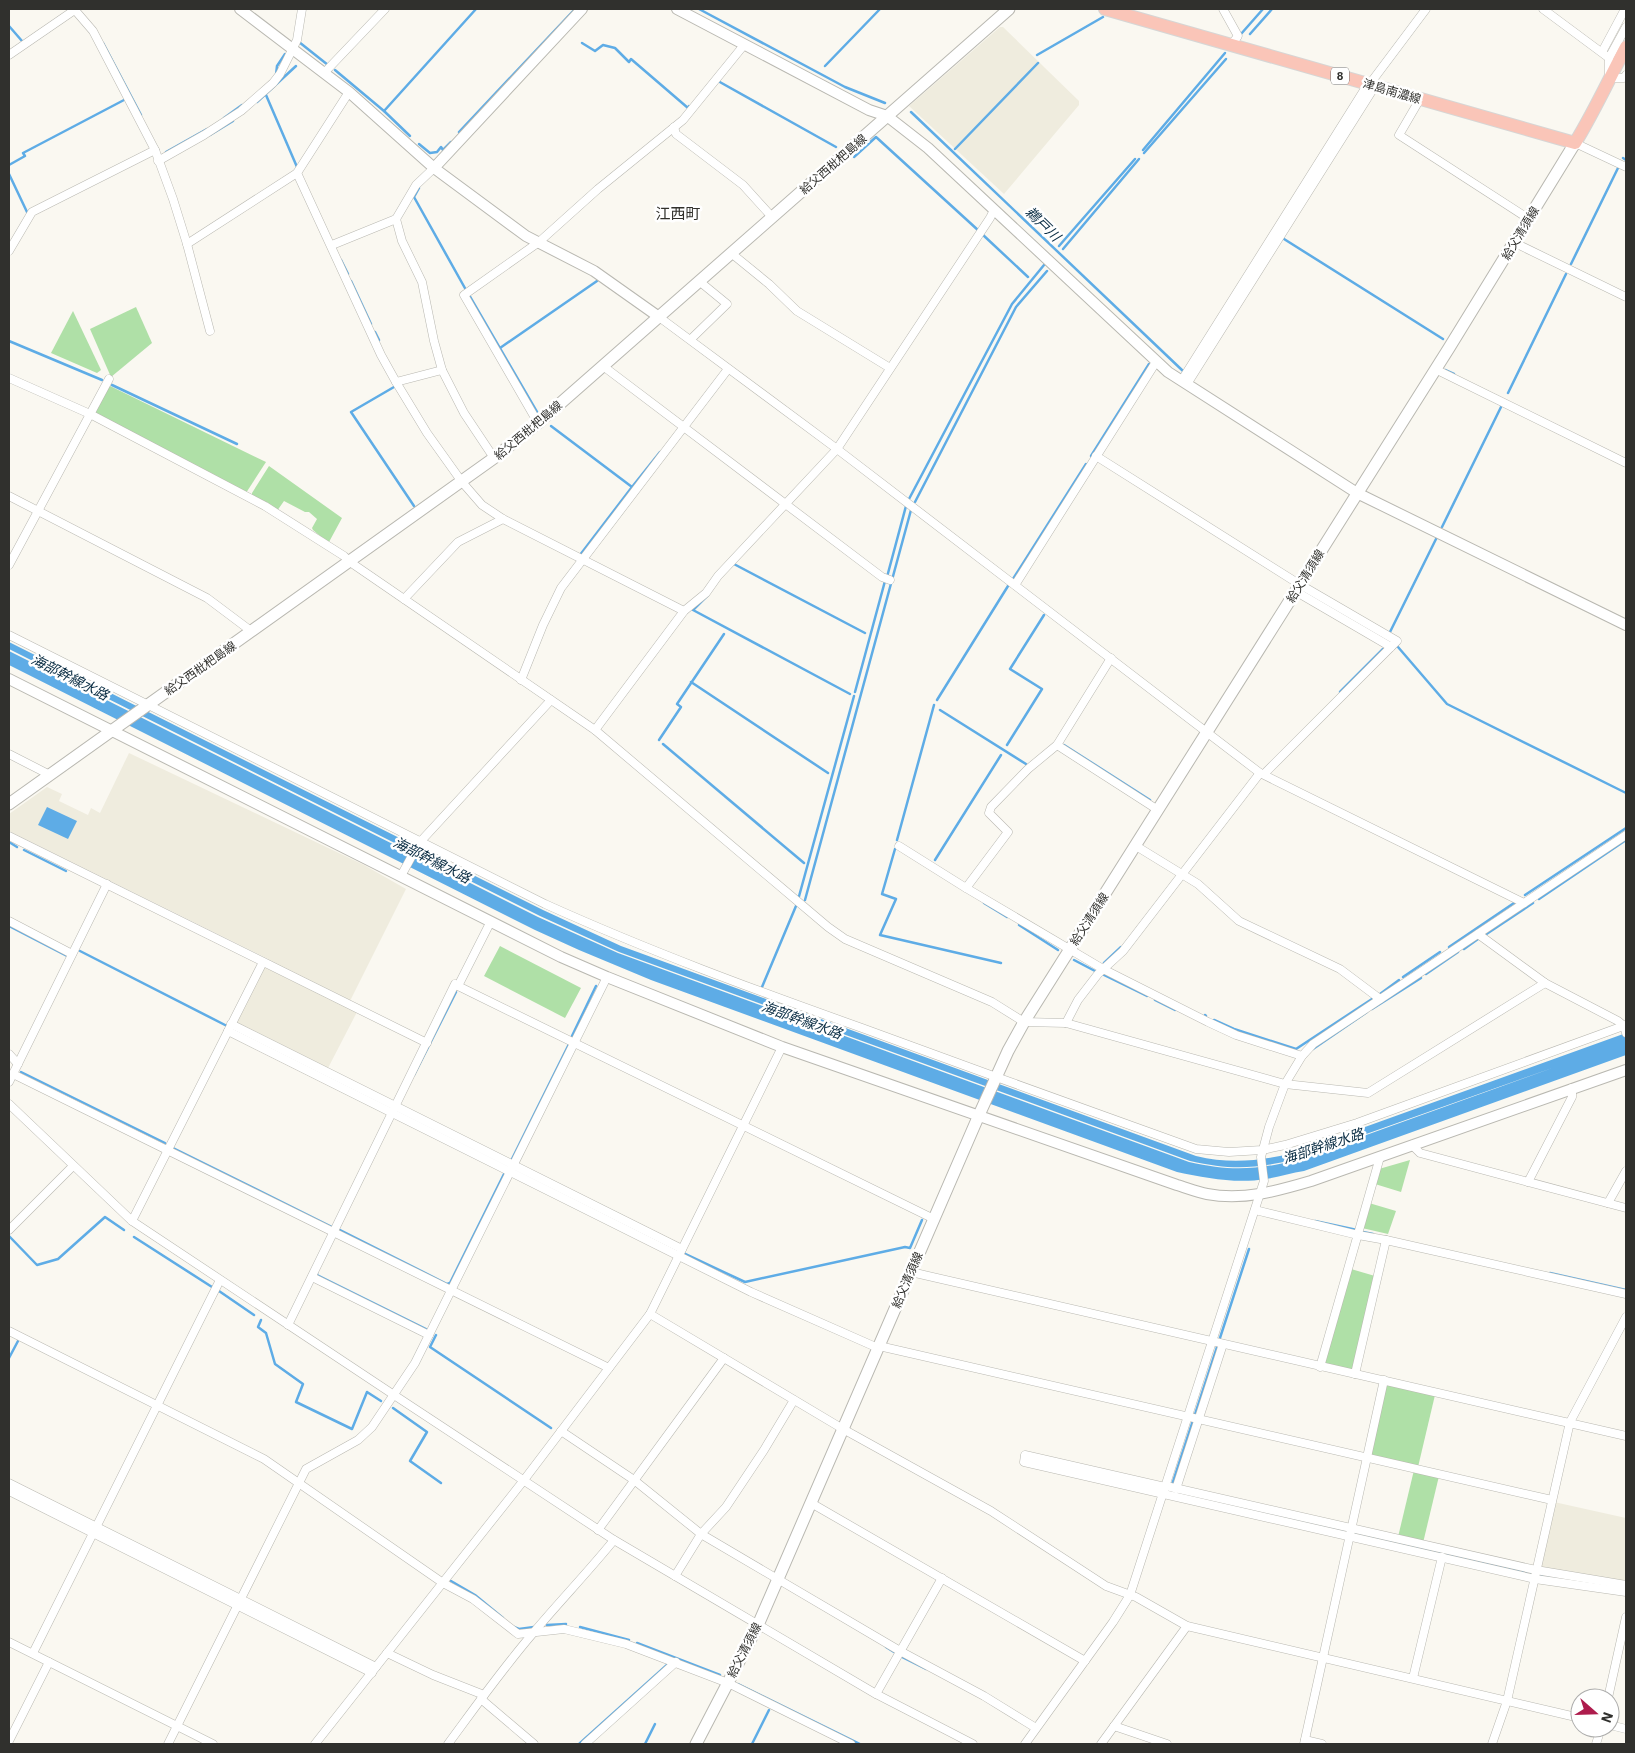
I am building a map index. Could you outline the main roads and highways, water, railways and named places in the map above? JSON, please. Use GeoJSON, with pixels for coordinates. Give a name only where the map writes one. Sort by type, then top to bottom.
{"type":"FeatureCollection","features":[{"type":"Feature","properties":{"kind":"main road","name":"給父西枇杷島線"},"geometry":{"type":"LineString","coordinates":[[9,804],[494,458],[538,423],[1009,9]]}},
{"type":"Feature","properties":{"kind":"main road","name":"津島南濃線"},"geometry":{"type":"LineString","coordinates":[[1105,9],[1575,143]]}},
{"type":"Feature","properties":{"kind":"main road"},"geometry":{"type":"LineString","coordinates":[[1575,143],[1590,119],[1626,47]]}},
{"type":"Feature","properties":{"kind":"main road","name":"給父清須線"},"geometry":{"type":"LineString","coordinates":[[696,1744],[758,1625],[982,1110],[1024,1022],[1575,143]]}},
{"type":"Feature","properties":{"kind":"water","name":"海部幹線水路"},"geometry":{"type":"Polygon","coordinates":[[[9,642],[543,910],[621,946],[1196,1156],[1243,1161],[1290,1154],[1626,1033],[1626,1055],[1304,1171],[1266,1179],[1244,1181],[1232,1181],[1177,1172],[651,980],[579,950],[535,930],[9,665],[9,651],[538,917],[618,953],[1189,1162],[1217,1167],[1254,1168],[1294,1161],[1555,1067],[1293,1160],[1253,1167],[1217,1166],[1190,1161],[619,952],[540,916],[9,649],[9,642]]]}},
{"type":"Feature","properties":{"kind":"water"},"geometry":{"type":"Polygon","coordinates":[[[47,807],[77,821],[68,839],[38,825],[47,807]]]}},
{"type":"Feature","properties":{"kind":"waterway"},"geometry":{"type":"LineString","coordinates":[[384,111],[476,9]]}},
{"type":"Feature","properties":{"kind":"waterway"},"geometry":{"type":"LineString","coordinates":[[459,132],[575,9]]}},
{"type":"Feature","properties":{"kind":"waterway","name":"鵜戸川"},"geometry":{"type":"LineString","coordinates":[[699,9],[845,87],[885,103]]}},
{"type":"Feature","properties":{"kind":"waterway"},"geometry":{"type":"LineString","coordinates":[[825,66],[880,9]]}},
{"type":"Feature","properties":{"kind":"waterway"},"geometry":{"type":"LineString","coordinates":[[1241,34],[1263,9]]}},
{"type":"Feature","properties":{"kind":"waterway"},"geometry":{"type":"LineString","coordinates":[[1250,34],[1272,9]]}},
{"type":"Feature","properties":{"kind":"waterway"},"geometry":{"type":"LineString","coordinates":[[1037,55],[1103,17]]}},
{"type":"Feature","properties":{"kind":"waterway"},"geometry":{"type":"LineString","coordinates":[[9,26],[22,41]]}},
{"type":"Feature","properties":{"kind":"waterway"},"geometry":{"type":"LineString","coordinates":[[299,42],[328,65]]}},
{"type":"Feature","properties":{"kind":"waterway"},"geometry":{"type":"LineString","coordinates":[[103,43],[141,115]]}},
{"type":"Feature","properties":{"kind":"waterway"},"geometry":{"type":"LineString","coordinates":[[582,43],[595,51],[603,45],[615,48],[629,62],[631,59],[688,108],[689,106]]}},
{"type":"Feature","properties":{"kind":"waterway"},"geometry":{"type":"LineString","coordinates":[[1143,150],[1225,53]]}},
{"type":"Feature","properties":{"kind":"waterway"},"geometry":{"type":"LineString","coordinates":[[276,75],[277,66],[285,54]]}},
{"type":"Feature","properties":{"kind":"waterway"},"geometry":{"type":"LineString","coordinates":[[1144,153],[1226,59]]}},
{"type":"Feature","properties":{"kind":"waterway"},"geometry":{"type":"LineString","coordinates":[[955,149],[1038,63]]}},
{"type":"Feature","properties":{"kind":"waterway"},"geometry":{"type":"LineString","coordinates":[[257,102],[296,66]]}},
{"type":"Feature","properties":{"kind":"waterway"},"geometry":{"type":"LineString","coordinates":[[335,70],[384,111],[410,136]]}},
{"type":"Feature","properties":{"kind":"waterway"},"geometry":{"type":"LineString","coordinates":[[718,81],[836,147]]}},
{"type":"Feature","properties":{"kind":"waterway"},"geometry":{"type":"LineString","coordinates":[[266,95],[297,167]]}},
{"type":"Feature","properties":{"kind":"waterway"},"geometry":{"type":"LineString","coordinates":[[9,165],[25,156],[23,153],[124,100]]}},
{"type":"Feature","properties":{"kind":"waterway"},"geometry":{"type":"LineString","coordinates":[[224,118],[242,105]]}},
{"type":"Feature","properties":{"kind":"waterway","name":"鵜戸川"},"geometry":{"type":"LineString","coordinates":[[911,112],[1183,371]]}},
{"type":"Feature","properties":{"kind":"waterway"},"geometry":{"type":"LineString","coordinates":[[210,135],[233,121]]}},
{"type":"Feature","properties":{"kind":"waterway"},"geometry":{"type":"LineString","coordinates":[[166,152],[207,129]]}},
{"type":"Feature","properties":{"kind":"waterway"},"geometry":{"type":"LineString","coordinates":[[854,157],[876,137],[979,231]]}},
{"type":"Feature","properties":{"kind":"waterway"},"geometry":{"type":"LineString","coordinates":[[419,144],[430,153],[437,152],[441,147],[443,150],[451,142]]}},
{"type":"Feature","properties":{"kind":"waterway"},"geometry":{"type":"LineString","coordinates":[[1059,246],[1135,159]]}},
{"type":"Feature","properties":{"kind":"waterway"},"geometry":{"type":"LineString","coordinates":[[1063,249],[1139,159]]}},
{"type":"Feature","properties":{"kind":"waterway"},"geometry":{"type":"LineString","coordinates":[[1571,264],[1618,168]]}},
{"type":"Feature","properties":{"kind":"waterway"},"geometry":{"type":"LineString","coordinates":[[9,174],[27,212]]}},
{"type":"Feature","properties":{"kind":"waterway"},"geometry":{"type":"LineString","coordinates":[[419,188],[414,197],[466,290]]}},
{"type":"Feature","properties":{"kind":"waterway"},"geometry":{"type":"LineString","coordinates":[[982,234],[1028,277]]}},
{"type":"Feature","properties":{"kind":"waterway"},"geometry":{"type":"LineString","coordinates":[[1284,239],[1443,339]]}},
{"type":"Feature","properties":{"kind":"waterway"},"geometry":{"type":"LineString","coordinates":[[341,260],[348,274]]}},
{"type":"Feature","properties":{"kind":"waterway"},"geometry":{"type":"LineString","coordinates":[[909,499],[1012,304],[1044,265]]}},
{"type":"Feature","properties":{"kind":"waterway"},"geometry":{"type":"LineString","coordinates":[[915,502],[1016,307],[1047,271]]}},
{"type":"Feature","properties":{"kind":"waterway"},"geometry":{"type":"LineString","coordinates":[[1508,393],[1566,274]]}},
{"type":"Feature","properties":{"kind":"waterway"},"geometry":{"type":"LineString","coordinates":[[351,281],[371,324]]}},
{"type":"Feature","properties":{"kind":"waterway"},"geometry":{"type":"LineString","coordinates":[[500,348],[597,281]]}},
{"type":"Feature","properties":{"kind":"waterway"},"geometry":{"type":"LineString","coordinates":[[469,295],[537,412]]}},
{"type":"Feature","properties":{"kind":"waterway"},"geometry":{"type":"LineString","coordinates":[[375,332],[379,340]]}},
{"type":"Feature","properties":{"kind":"waterway"},"geometry":{"type":"LineString","coordinates":[[9,341],[102,380]]}},
{"type":"Feature","properties":{"kind":"waterway"},"geometry":{"type":"LineString","coordinates":[[1091,456],[1149,364]]}},
{"type":"Feature","properties":{"kind":"waterway"},"geometry":{"type":"LineString","coordinates":[[1445,370],[1454,374]]}},
{"type":"Feature","properties":{"kind":"waterway"},"geometry":{"type":"LineString","coordinates":[[112,385],[237,444]]}},
{"type":"Feature","properties":{"kind":"waterway"},"geometry":{"type":"LineString","coordinates":[[394,387],[351,412],[414,506]]}},
{"type":"Feature","properties":{"kind":"waterway"},"geometry":{"type":"LineString","coordinates":[[1442,527],[1501,407]]}},
{"type":"Feature","properties":{"kind":"waterway"},"geometry":{"type":"LineString","coordinates":[[551,426],[632,487],[660,452]]}},
{"type":"Feature","properties":{"kind":"waterway"},"geometry":{"type":"LineString","coordinates":[[1013,579],[1086,464]]}},
{"type":"Feature","properties":{"kind":"waterway"},"geometry":{"type":"LineString","coordinates":[[580,555],[632,487]]}},
{"type":"Feature","properties":{"kind":"waterway"},"geometry":{"type":"LineString","coordinates":[[887,577],[906,506]]}},
{"type":"Feature","properties":{"kind":"waterway"},"geometry":{"type":"LineString","coordinates":[[805,900],[911,510]]}},
{"type":"Feature","properties":{"kind":"waterway"},"geometry":{"type":"LineString","coordinates":[[1390,632],[1437,537]]}},
{"type":"Feature","properties":{"kind":"waterway"},"geometry":{"type":"LineString","coordinates":[[732,563],[865,633]]}},
{"type":"Feature","properties":{"kind":"waterway"},"geometry":{"type":"LineString","coordinates":[[855,692],[885,581]]}},
{"type":"Feature","properties":{"kind":"waterway"},"geometry":{"type":"LineString","coordinates":[[937,700],[1008,586]]}},
{"type":"Feature","properties":{"kind":"waterway"},"geometry":{"type":"LineString","coordinates":[[708,595],[693,610],[850,694]]}},
{"type":"Feature","properties":{"kind":"waterway"},"geometry":{"type":"LineString","coordinates":[[1007,745],[1042,689],[1010,669],[1044,615]]}},
{"type":"Feature","properties":{"kind":"waterway"},"geometry":{"type":"LineString","coordinates":[[659,740],[681,707],[677,704],[724,634]]}},
{"type":"Feature","properties":{"kind":"waterway"},"geometry":{"type":"LineString","coordinates":[[1398,647],[1447,704],[1626,793]]}},
{"type":"Feature","properties":{"kind":"waterway"},"geometry":{"type":"LineString","coordinates":[[1340,692],[1383,649]]}},
{"type":"Feature","properties":{"kind":"waterway"},"geometry":{"type":"LineString","coordinates":[[691,682],[828,773]]}},
{"type":"Feature","properties":{"kind":"waterway"},"geometry":{"type":"LineString","coordinates":[[798,900],[854,696]]}},
{"type":"Feature","properties":{"kind":"waterway"},"geometry":{"type":"LineString","coordinates":[[897,840],[934,705]]}},
{"type":"Feature","properties":{"kind":"waterway"},"geometry":{"type":"LineString","coordinates":[[940,710],[1026,764]]}},
{"type":"Feature","properties":{"kind":"waterway"},"geometry":{"type":"LineString","coordinates":[[663,744],[804,863]]}},
{"type":"Feature","properties":{"kind":"waterway"},"geometry":{"type":"LineString","coordinates":[[1064,745],[1150,800]]}},
{"type":"Feature","properties":{"kind":"waterway"},"geometry":{"type":"LineString","coordinates":[[935,860],[1001,755]]}},
{"type":"Feature","properties":{"kind":"waterway"},"geometry":{"type":"LineString","coordinates":[[1525,895],[1626,828]]}},
{"type":"Feature","properties":{"kind":"waterway"},"geometry":{"type":"LineString","coordinates":[[1539,899],[1626,840]]}},
{"type":"Feature","properties":{"kind":"waterway"},"geometry":{"type":"LineString","coordinates":[[9,842],[17,847]]}},
{"type":"Feature","properties":{"kind":"waterway"},"geometry":{"type":"LineString","coordinates":[[895,849],[882,894],[896,899],[880,935],[1001,963]]}},
{"type":"Feature","properties":{"kind":"waterway"},"geometry":{"type":"LineString","coordinates":[[24,850],[66,871]]}},
{"type":"Feature","properties":{"kind":"waterway"},"geometry":{"type":"LineString","coordinates":[[984,903],[1007,917]]}},
{"type":"Feature","properties":{"kind":"waterway"},"geometry":{"type":"LineString","coordinates":[[1449,947],[1514,903]]}},
{"type":"Feature","properties":{"kind":"waterway"},"geometry":{"type":"LineString","coordinates":[[1485,935],[1533,903]]}},
{"type":"Feature","properties":{"kind":"waterway"},"geometry":{"type":"LineString","coordinates":[[762,987],[796,906]]}},
{"type":"Feature","properties":{"kind":"waterway"},"geometry":{"type":"LineString","coordinates":[[1019,925],[1058,950]]}},
{"type":"Feature","properties":{"kind":"waterway"},"geometry":{"type":"LineString","coordinates":[[9,926],[67,956]]}},
{"type":"Feature","properties":{"kind":"waterway"},"geometry":{"type":"LineString","coordinates":[[1464,949],[1478,939]]}},
{"type":"Feature","properties":{"kind":"waterway"},"geometry":{"type":"LineString","coordinates":[[1104,963],[1121,947]]}},
{"type":"Feature","properties":{"kind":"waterway"},"geometry":{"type":"LineString","coordinates":[[80,951],[227,1026]]}},
{"type":"Feature","properties":{"kind":"waterway"},"geometry":{"type":"LineString","coordinates":[[1403,977],[1440,952]]}},
{"type":"Feature","properties":{"kind":"waterway"},"geometry":{"type":"LineString","coordinates":[[1426,974],[1458,952]]}},
{"type":"Feature","properties":{"kind":"waterway"},"geometry":{"type":"LineString","coordinates":[[1074,960],[1095,971]]}},
{"type":"Feature","properties":{"kind":"waterway"},"geometry":{"type":"LineString","coordinates":[[1104,975],[1147,996]]}},
{"type":"Feature","properties":{"kind":"waterway"},"geometry":{"type":"LineString","coordinates":[[1372,1009],[1421,978]]}},
{"type":"Feature","properties":{"kind":"waterway"},"geometry":{"type":"LineString","coordinates":[[1380,994],[1399,980]]}},
{"type":"Feature","properties":{"kind":"waterway"},"geometry":{"type":"LineString","coordinates":[[572,1036],[596,986]]}},
{"type":"Feature","properties":{"kind":"waterway"},"geometry":{"type":"LineString","coordinates":[[414,1075],[456,992]]}},
{"type":"Feature","properties":{"kind":"waterway"},"geometry":{"type":"LineString","coordinates":[[1214,1020],[1234,1029],[1296,1049],[1372,999]]}},
{"type":"Feature","properties":{"kind":"waterway"},"geometry":{"type":"LineString","coordinates":[[1155,1000],[1175,1010]]}},
{"type":"Feature","properties":{"kind":"waterway"},"geometry":{"type":"LineString","coordinates":[[1313,1049],[1367,1012]]}},
{"type":"Feature","properties":{"kind":"waterway"},"geometry":{"type":"LineString","coordinates":[[511,1161],[569,1044]]}},
{"type":"Feature","properties":{"kind":"waterway"},"geometry":{"type":"LineString","coordinates":[[21,1072],[165,1143]]}},
{"type":"Feature","properties":{"kind":"waterway"},"geometry":{"type":"LineString","coordinates":[[173,1148],[332,1227]]}},
{"type":"Feature","properties":{"kind":"waterway"},"geometry":{"type":"LineString","coordinates":[[338,1229],[447,1284],[450,1283],[505,1172]]}},
{"type":"Feature","properties":{"kind":"waterway"},"geometry":{"type":"LineString","coordinates":[[9,1236],[37,1265],[58,1259],[105,1217],[124,1230]]}},
{"type":"Feature","properties":{"kind":"waterway"},"geometry":{"type":"LineString","coordinates":[[683,1253],[745,1282],[905,1247],[910,1248],[922,1220]]}},
{"type":"Feature","properties":{"kind":"waterway"},"geometry":{"type":"LineString","coordinates":[[1315,1221],[1357,1230]]}},
{"type":"Feature","properties":{"kind":"waterway"},"geometry":{"type":"LineString","coordinates":[[1363,1232],[1373,1234]]}},
{"type":"Feature","properties":{"kind":"waterway"},"geometry":{"type":"LineString","coordinates":[[134,1237],[212,1287]]}},
{"type":"Feature","properties":{"kind":"waterway"},"geometry":{"type":"LineString","coordinates":[[1172,1485],[1249,1249]]}},
{"type":"Feature","properties":{"kind":"waterway"},"geometry":{"type":"LineString","coordinates":[[317,1273],[317,1275],[426,1329]]}},
{"type":"Feature","properties":{"kind":"waterway"},"geometry":{"type":"LineString","coordinates":[[1550,1273],[1626,1290]]}},
{"type":"Feature","properties":{"kind":"waterway"},"geometry":{"type":"LineString","coordinates":[[219,1291],[254,1315]]}},
{"type":"Feature","properties":{"kind":"waterway"},"geometry":{"type":"LineString","coordinates":[[261,1320],[258,1327],[266,1333],[275,1364],[303,1384],[296,1402],[352,1429],[367,1392],[381,1401]]}},
{"type":"Feature","properties":{"kind":"waterway"},"geometry":{"type":"LineString","coordinates":[[436,1335],[430,1347],[551,1428]]}},
{"type":"Feature","properties":{"kind":"waterway"},"geometry":{"type":"LineString","coordinates":[[9,1358],[18,1341]]}},
{"type":"Feature","properties":{"kind":"waterway"},"geometry":{"type":"LineString","coordinates":[[393,1408],[427,1432],[410,1461],[441,1483]]}},
{"type":"Feature","properties":{"kind":"waterway"},"geometry":{"type":"LineString","coordinates":[[1171,1490],[1172,1492],[1347,1532]]}},
{"type":"Feature","properties":{"kind":"waterway"},"geometry":{"type":"LineString","coordinates":[[1353,1533],[1530,1573]]}},
{"type":"Feature","properties":{"kind":"waterway"},"geometry":{"type":"LineString","coordinates":[[1540,1575],[1563,1578]]}},
{"type":"Feature","properties":{"kind":"waterway"},"geometry":{"type":"LineString","coordinates":[[451,1581],[475,1595],[503,1618]]}},
{"type":"Feature","properties":{"kind":"waterway"},"geometry":{"type":"LineString","coordinates":[[547,1625],[566,1624]]}},
{"type":"Feature","properties":{"kind":"waterway"},"geometry":{"type":"LineString","coordinates":[[514,1627],[519,1629],[534,1627]]}},
{"type":"Feature","properties":{"kind":"waterway"},"geometry":{"type":"LineString","coordinates":[[580,1627],[629,1640]]}},
{"type":"Feature","properties":{"kind":"waterway"},"geometry":{"type":"LineString","coordinates":[[637,1643],[720,1675]]}},
{"type":"Feature","properties":{"kind":"waterway"},"geometry":{"type":"LineString","coordinates":[[886,1647],[894,1652]]}},
{"type":"Feature","properties":{"kind":"waterway"},"geometry":{"type":"LineString","coordinates":[[902,1657],[926,1669]]}},
{"type":"Feature","properties":{"kind":"waterway"},"geometry":{"type":"LineString","coordinates":[[579,1744],[668,1664]]}},
{"type":"Feature","properties":{"kind":"waterway"},"geometry":{"type":"LineString","coordinates":[[738,1684],[860,1744]]}},
{"type":"Feature","properties":{"kind":"waterway"},"geometry":{"type":"LineString","coordinates":[[752,1744],[769,1710]]}},
{"type":"Feature","properties":{"kind":"waterway"},"geometry":{"type":"LineString","coordinates":[[645,1744],[655,1724]]}},
{"type":"Feature","properties":{"kind":"district","name":"江西町"},"geometry":{"type":"Point","coordinates":[678,213]}}]}
